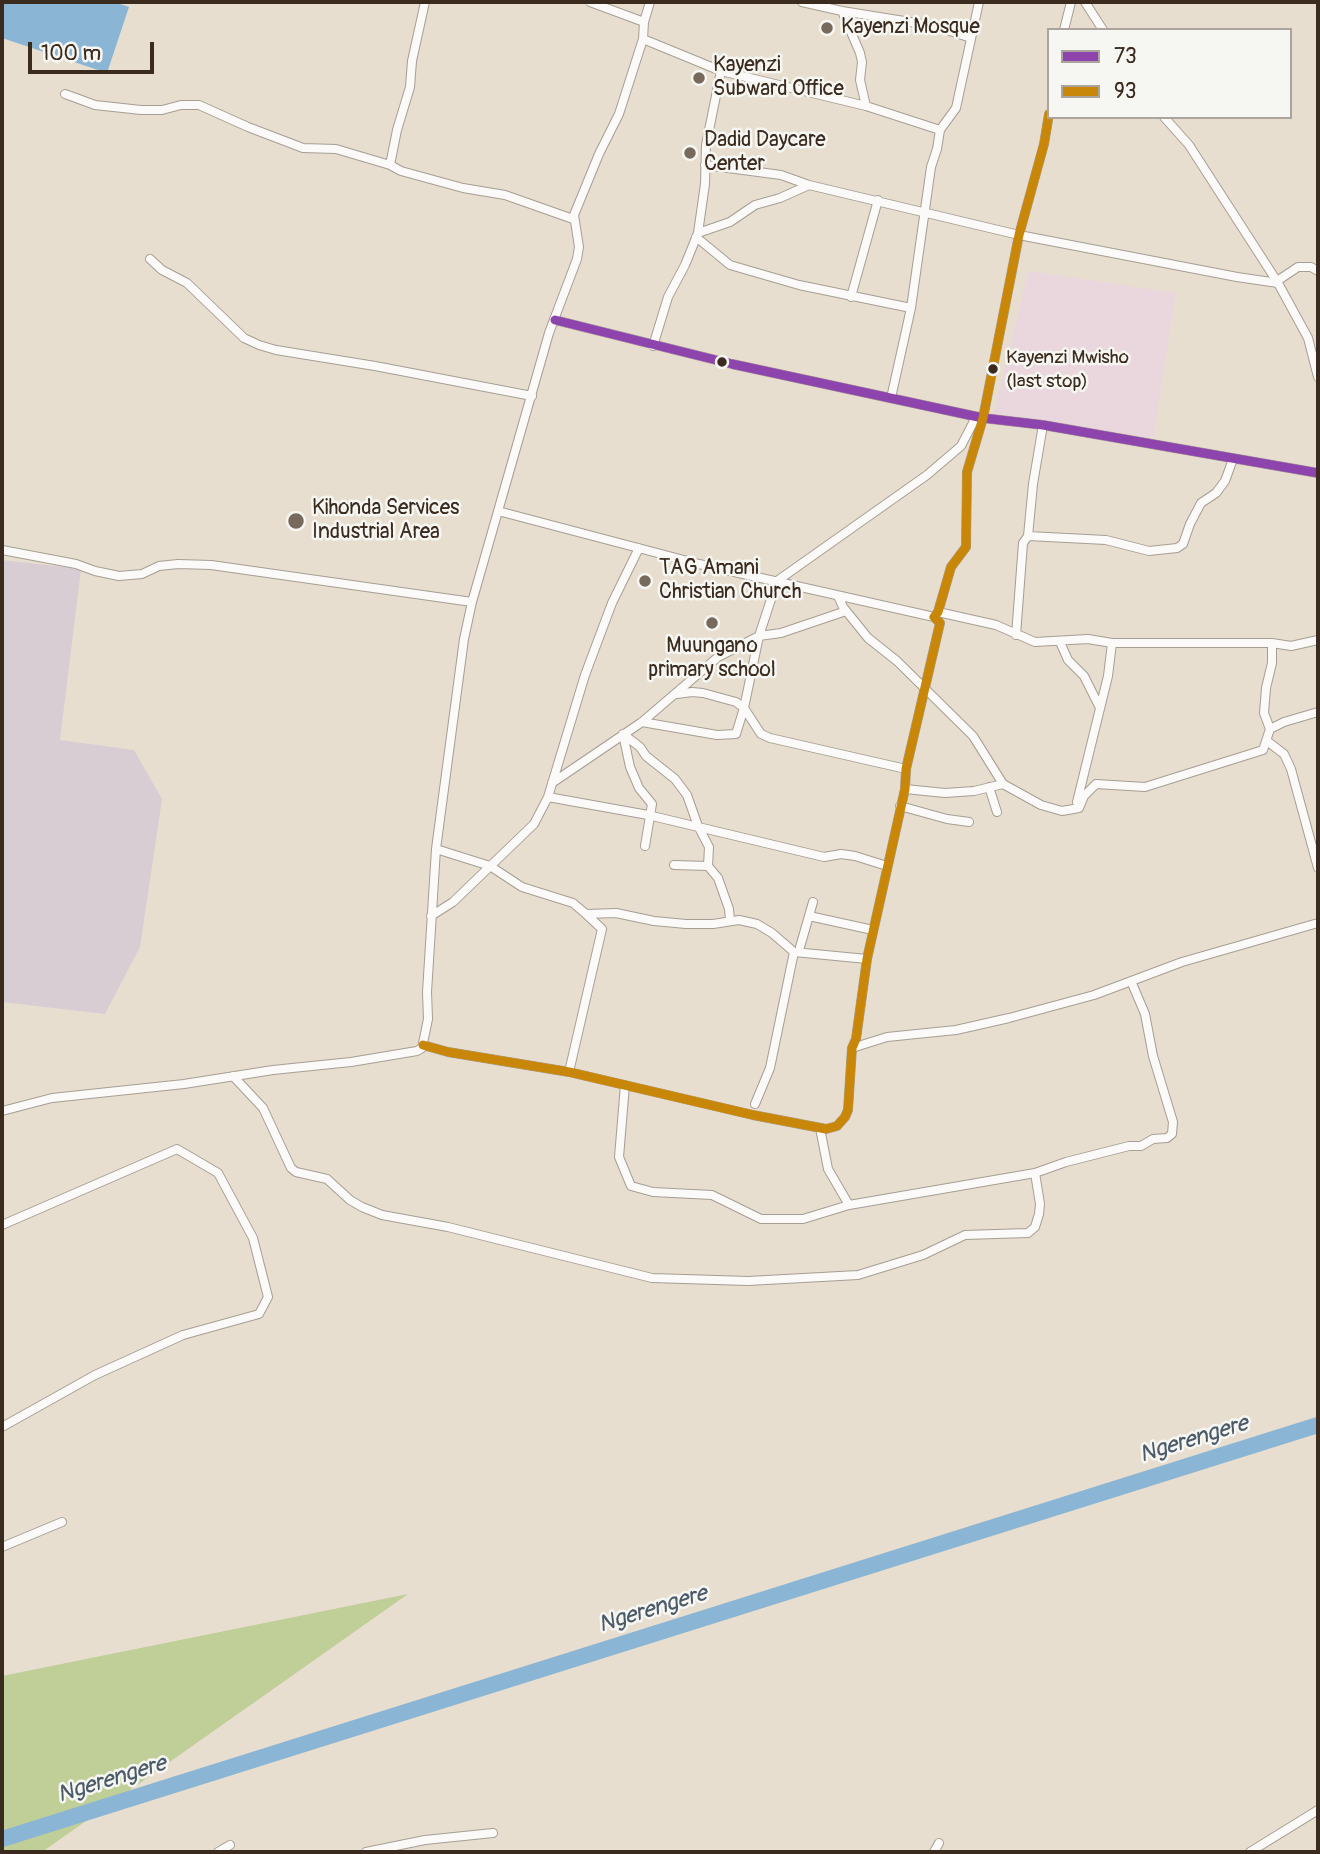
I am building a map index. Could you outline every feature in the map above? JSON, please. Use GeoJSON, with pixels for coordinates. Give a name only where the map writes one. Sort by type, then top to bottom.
{"type":"FeatureCollection","features":[{"type":"Feature","properties":{"kind":"street"},"geometry":{"type":"LineString","coordinates":[[390,165],[410,87],[412,61],[425,2]]}},
{"type":"Feature","properties":{"kind":"street"},"geometry":{"type":"LineString","coordinates":[[590,2],[644,22]]}},
{"type":"Feature","properties":{"kind":"street"},"geometry":{"type":"LineString","coordinates":[[2,1111],[52,1098],[397,1055],[417,1051],[424,1045],[428,1020],[427,992],[436,849],[464,639],[472,602],[555,320],[579,252],[573,219],[599,154],[619,114],[643,38],[650,2]]}},
{"type":"Feature","properties":{"kind":"street"},"geometry":{"type":"LineString","coordinates":[[802,2],[935,26],[971,38]]}},
{"type":"Feature","properties":{"kind":"street"},"geometry":{"type":"LineString","coordinates":[[891,398],[911,308],[923,211],[940,130],[956,108],[979,2]]}},
{"type":"Feature","properties":{"kind":"street"},"geometry":{"type":"LineString","coordinates":[[1064,28],[1071,2]]}},
{"type":"Feature","properties":{"kind":"street"},"geometry":{"type":"LineString","coordinates":[[1085,2],[1102,28]]}},
{"type":"Feature","properties":{"kind":"street"},"geometry":{"type":"LineString","coordinates":[[837,7],[860,53],[861,89],[866,106]]}},
{"type":"Feature","properties":{"kind":"street"},"geometry":{"type":"LineString","coordinates":[[643,38],[721,71],[866,106],[940,130]]}},
{"type":"Feature","properties":{"kind":"street"},"geometry":{"type":"LineString","coordinates":[[653,346],[668,297],[697,235],[705,184],[706,145],[721,71]]}},
{"type":"Feature","properties":{"kind":"street"},"geometry":{"type":"LineString","coordinates":[[65,94],[95,105],[141,110],[200,105],[303,148],[336,149],[463,188],[505,195],[573,219]]}},
{"type":"Feature","properties":{"kind":"street"},"geometry":{"type":"LineString","coordinates":[[424,1045],[448,1052],[569,1072],[820,1128],[837,1126],[845,1117],[848,1110],[852,1048],[856,1038],[867,959],[905,789],[906,769],[940,623],[936,615],[951,567],[966,547],[967,472],[1019,235],[1048,119]]}},
{"type":"Feature","properties":{"kind":"street"},"geometry":{"type":"LineString","coordinates":[[1165,119],[1189,145],[1278,283],[1308,338],[1318,377]]}},
{"type":"Feature","properties":{"kind":"street"},"geometry":{"type":"LineString","coordinates":[[705,165],[781,175],[809,185],[1019,235],[1278,283]]}},
{"type":"Feature","properties":{"kind":"street"},"geometry":{"type":"LineString","coordinates":[[697,235],[730,222],[755,205],[780,198],[809,185]]}},
{"type":"Feature","properties":{"kind":"street"},"geometry":{"type":"LineString","coordinates":[[851,298],[878,200]]}},
{"type":"Feature","properties":{"kind":"street"},"geometry":{"type":"LineString","coordinates":[[697,235],[730,265],[851,298],[911,308]]}},
{"type":"Feature","properties":{"kind":"street"},"geometry":{"type":"LineString","coordinates":[[150,259],[162,270],[187,283],[244,338],[258,345],[532,396]]}},
{"type":"Feature","properties":{"kind":"street"},"geometry":{"type":"LineString","coordinates":[[1278,283],[1277,281],[1298,267],[1311,267],[1318,271]]}},
{"type":"Feature","properties":{"kind":"street"},"geometry":{"type":"LineString","coordinates":[[555,320],[653,346],[980,417],[1044,425],[1318,473]]}},
{"type":"Feature","properties":{"kind":"street"},"geometry":{"type":"LineString","coordinates":[[1308,338],[1318,338]]}},
{"type":"Feature","properties":{"kind":"street"},"geometry":{"type":"LineString","coordinates":[[642,722],[717,735],[736,734],[759,636],[777,581],[961,446],[980,417]]}},
{"type":"Feature","properties":{"kind":"street"},"geometry":{"type":"LineString","coordinates":[[1016,635],[1023,543],[1028,536],[1033,484],[1044,425]]}},
{"type":"Feature","properties":{"kind":"street"},"geometry":{"type":"LineString","coordinates":[[1028,536],[1106,540],[1149,551],[1177,548],[1183,544],[1201,503],[1216,493],[1225,481],[1233,459]]}},
{"type":"Feature","properties":{"kind":"street"},"geometry":{"type":"LineString","coordinates":[[498,511],[838,596],[996,625],[1035,642],[1087,639],[1112,643],[1272,643],[1291,646],[1318,640]]}},
{"type":"Feature","properties":{"kind":"street"},"geometry":{"type":"LineString","coordinates":[[431,916],[453,902],[534,824],[548,796],[589,663],[612,603],[639,548]]}},
{"type":"Feature","properties":{"kind":"street"},"geometry":{"type":"LineString","coordinates":[[2,550],[76,564],[120,576],[142,574],[159,566],[211,565],[472,602]]}},
{"type":"Feature","properties":{"kind":"street"},"geometry":{"type":"LineString","coordinates":[[838,596],[846,611],[868,638],[897,660],[973,736],[1003,784],[1041,805],[1062,811],[1079,808],[1084,796],[1096,783],[1145,787],[1263,750],[1270,730],[1264,713],[1272,663],[1272,643]]}},
{"type":"Feature","properties":{"kind":"street"},"geometry":{"type":"LineString","coordinates":[[552,783],[642,722],[718,657],[759,636],[794,629],[846,611]]}},
{"type":"Feature","properties":{"kind":"street"},"geometry":{"type":"LineString","coordinates":[[1060,642],[1069,660],[1084,676],[1100,708]]}},
{"type":"Feature","properties":{"kind":"street"},"geometry":{"type":"LineString","coordinates":[[1075,809],[1108,676],[1112,643]]}},
{"type":"Feature","properties":{"kind":"street"},"geometry":{"type":"LineString","coordinates":[[677,694],[704,693],[724,698],[744,708],[761,734],[770,738],[906,769]]}},
{"type":"Feature","properties":{"kind":"street"},"geometry":{"type":"LineString","coordinates":[[1270,730],[1284,722],[1318,712]]}},
{"type":"Feature","properties":{"kind":"street"},"geometry":{"type":"LineString","coordinates":[[623,734],[630,767],[639,788],[652,804],[645,846]]}},
{"type":"Feature","properties":{"kind":"street"},"geometry":{"type":"LineString","coordinates":[[623,734],[675,779],[687,794],[698,826],[709,847],[708,866],[718,878],[730,920]]}},
{"type":"Feature","properties":{"kind":"street"},"geometry":{"type":"LineString","coordinates":[[1267,741],[1284,754],[1291,769],[1318,868]]}},
{"type":"Feature","properties":{"kind":"street"},"geometry":{"type":"LineString","coordinates":[[905,789],[945,793],[974,791],[1003,784]]}},
{"type":"Feature","properties":{"kind":"street"},"geometry":{"type":"LineString","coordinates":[[989,788],[997,812]]}},
{"type":"Feature","properties":{"kind":"street"},"geometry":{"type":"LineString","coordinates":[[548,796],[651,815],[824,857],[841,854],[887,866]]}},
{"type":"Feature","properties":{"kind":"street"},"geometry":{"type":"LineString","coordinates":[[900,806],[969,822]]}},
{"type":"Feature","properties":{"kind":"street"},"geometry":{"type":"LineString","coordinates":[[436,849],[490,866],[522,887],[573,903],[602,929],[569,1072]]}},
{"type":"Feature","properties":{"kind":"street"},"geometry":{"type":"LineString","coordinates":[[674,865],[708,866]]}},
{"type":"Feature","properties":{"kind":"street"},"geometry":{"type":"LineString","coordinates":[[755,1104],[770,1068],[797,950],[813,902]]}},
{"type":"Feature","properties":{"kind":"street"},"geometry":{"type":"LineString","coordinates":[[586,914],[616,913],[686,924],[713,924],[739,919],[757,924],[797,950],[867,959]]}},
{"type":"Feature","properties":{"kind":"street"},"geometry":{"type":"LineString","coordinates":[[809,916],[873,930]]}},
{"type":"Feature","properties":{"kind":"street"},"geometry":{"type":"LineString","coordinates":[[852,1048],[887,1037],[956,1030],[1009,1018],[1094,995],[1182,962],[1318,923]]}},
{"type":"Feature","properties":{"kind":"street"},"geometry":{"type":"LineString","coordinates":[[625,1085],[619,1157],[631,1186],[653,1192],[712,1195],[761,1219],[803,1219],[849,1205],[1035,1173],[1066,1162],[1129,1146],[1141,1146],[1153,1139],[1167,1138],[1172,1134],[1173,1122],[1153,1056],[1145,1014],[1132,981]]}},
{"type":"Feature","properties":{"kind":"street"},"geometry":{"type":"LineString","coordinates":[[233,1076],[263,1108],[291,1168],[296,1172],[327,1179],[362,1207],[382,1215],[448,1227],[652,1279],[748,1281],[858,1275],[923,1255],[965,1234],[1027,1233],[1035,1227],[1039,1214],[1035,1173]]}},
{"type":"Feature","properties":{"kind":"street"},"geometry":{"type":"LineString","coordinates":[[820,1128],[828,1168],[849,1205]]}},
{"type":"Feature","properties":{"kind":"street"},"geometry":{"type":"LineString","coordinates":[[2,1225],[177,1149],[218,1173],[253,1238],[268,1297],[259,1314],[183,1335],[95,1375],[2,1426]]}},
{"type":"Feature","properties":{"kind":"street"},"geometry":{"type":"LineString","coordinates":[[2,1547],[62,1522]]}},
{"type":"Feature","properties":{"kind":"street"},"geometry":{"type":"LineString","coordinates":[[1250,1852],[1318,1810]]}},
{"type":"Feature","properties":{"kind":"street"},"geometry":{"type":"LineString","coordinates":[[366,1852],[425,1840],[493,1833]]}},
{"type":"Feature","properties":{"kind":"street"},"geometry":{"type":"LineString","coordinates":[[934,1852],[939,1843]]}},
{"type":"Feature","properties":{"kind":"street"},"geometry":{"type":"LineString","coordinates":[[218,1852],[230,1845]]}},
{"type":"Feature","properties":{"kind":"shaded area"},"geometry":{"type":"Polygon","coordinates":[[[1028,271],[1176,293],[1153,438],[994,413],[1028,271]]]}},
{"type":"Feature","properties":{"kind":"shaded area"},"geometry":{"type":"Polygon","coordinates":[[[2,560],[81,569],[60,740],[134,750],[162,799],[140,947],[105,1014],[2,1002],[2,560]]]}},
{"type":"Feature","properties":{"kind":"green space"},"geometry":{"type":"Polygon","coordinates":[[[408,1594],[42,1852],[2,1852],[2,1676],[408,1594]]]}},
{"type":"Feature","properties":{"kind":"water"},"geometry":{"type":"Polygon","coordinates":[[[2,2],[114,2],[129,7],[107,73],[2,38],[2,2]]]}},
{"type":"Feature","properties":{"kind":"waterway","name":"Ngerengere"},"geometry":{"type":"LineString","coordinates":[[2,1839],[1318,1425]]}},
{"type":"Feature","properties":{"kind":"transit line","name":"93"},"geometry":{"type":"LineString","coordinates":[[423,1045],[448,1052],[569,1072],[753,1115],[826,1129],[837,1126],[845,1117],[848,1110],[852,1048],[856,1039],[867,959],[905,789],[906,769],[940,623],[934,617],[938,612],[951,567],[966,547],[967,472],[983,418],[1019,235],[1048,119]]}},
{"type":"Feature","properties":{"kind":"transit line","name":"73"},"geometry":{"type":"LineString","coordinates":[[555,320],[732,364],[983,418],[1043,425],[1318,473]]}},
{"type":"Feature","properties":{"kind":"place","name":"Kayenzi Mosque"},"geometry":{"type":"Point","coordinates":[827,28]}},
{"type":"Feature","properties":{"kind":"place","name":"Kayenzi Subward Office"},"geometry":{"type":"Point","coordinates":[699,78]}},
{"type":"Feature","properties":{"kind":"place","name":"Dadid Daycare Center"},"geometry":{"type":"Point","coordinates":[690,153]}},
{"type":"Feature","properties":{"kind":"place","name":"Kayenzi Mwisho (last stop)"},"geometry":{"type":"Point","coordinates":[993,369]}},
{"type":"Feature","properties":{"kind":"place","name":"Kihonda Services Industrial Area"},"geometry":{"type":"Point","coordinates":[296,521]}},
{"type":"Feature","properties":{"kind":"place","name":"TAG Amani Christian Church"},"geometry":{"type":"Point","coordinates":[645,581]}},
{"type":"Feature","properties":{"kind":"place","name":"Muungano primary school"},"geometry":{"type":"Point","coordinates":[712,623]}}]}
